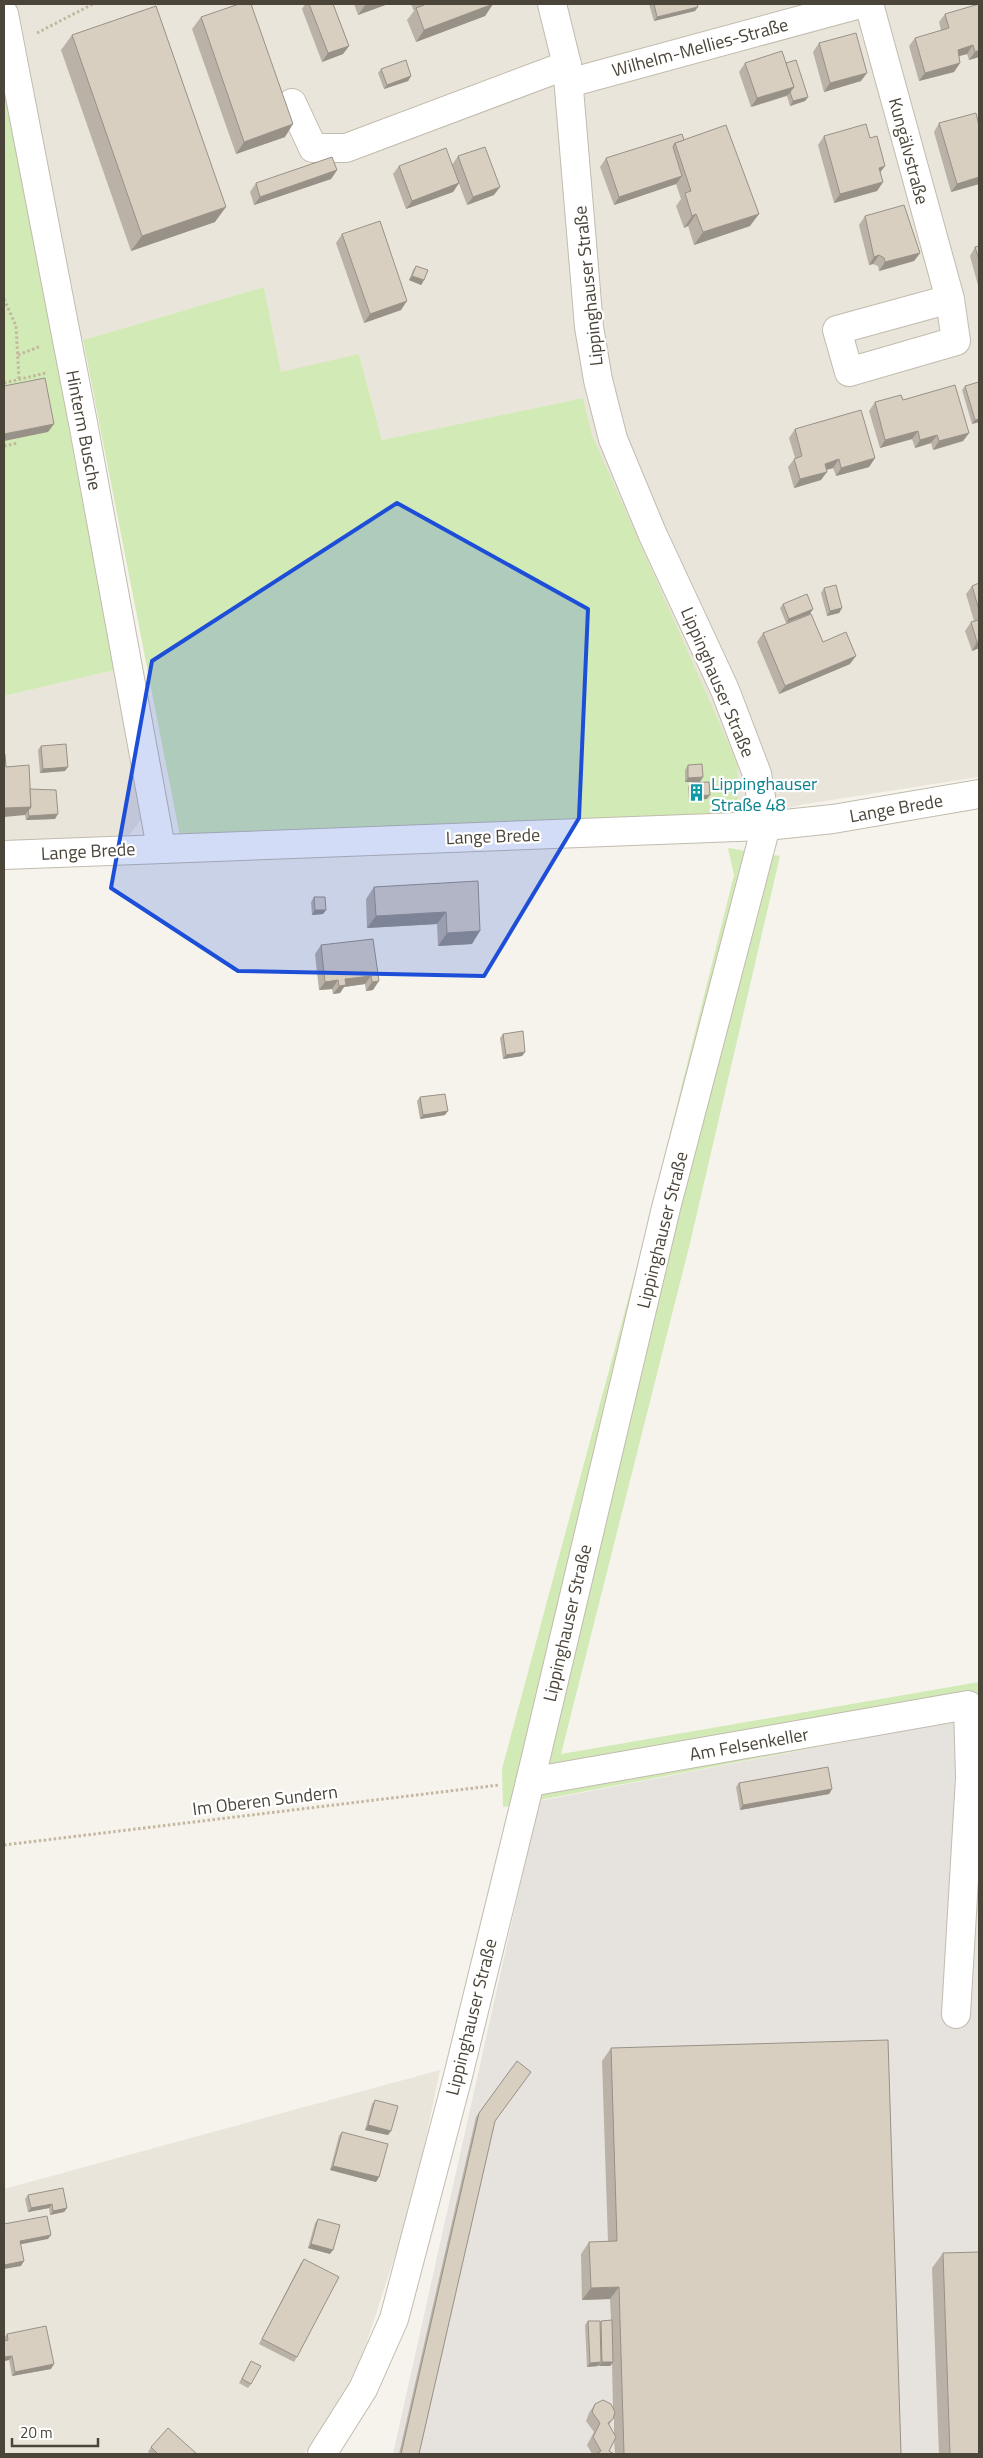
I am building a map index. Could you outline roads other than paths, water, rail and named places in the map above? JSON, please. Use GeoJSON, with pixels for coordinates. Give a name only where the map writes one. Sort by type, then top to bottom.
{"type":"FeatureCollection","features":[{"type":"Feature","properties":{"kind":"street","name":"Lippinghauser Straße"},"geometry":{"type":"LineString","coordinates":[[322,2454],[363,2389],[394,2319],[530,1782],[666,1208],[766,826],[757,774],[726,690],[652,533],[611,430],[598,380],[589,327],[568,74],[552,4]]}},
{"type":"Feature","properties":{"kind":"street","name":"Wilhelm-Mellies-Straße"},"geometry":{"type":"LineString","coordinates":[[292,103],[313,148],[346,148],[568,74],[860,4]]}},
{"type":"Feature","properties":{"kind":"street","name":"Kungälvstraße"},"geometry":{"type":"LineString","coordinates":[[869,4],[950,299]]}},
{"type":"Feature","properties":{"kind":"street","name":"Hinterm Busche"},"geometry":{"type":"LineString","coordinates":[[4,14],[161,848]]}},
{"type":"Feature","properties":{"kind":"street","name":"Lange Brede"},"geometry":{"type":"LineString","coordinates":[[4,855],[766,826],[834,819],[979,794]]}},
{"type":"Feature","properties":{"kind":"street","name":"Am Felsenkeller"},"geometry":{"type":"LineString","coordinates":[[530,1782],[968,1706],[974,1777]]}},
{"type":"Feature","properties":{"kind":"street"},"geometry":{"type":"LineString","coordinates":[[956,2014],[974,1777]]}},
{"type":"Feature","properties":{"kind":"place","name":"Lippinghauser Straße 48"},"geometry":{"type":"Point","coordinates":[697,793]}}]}
